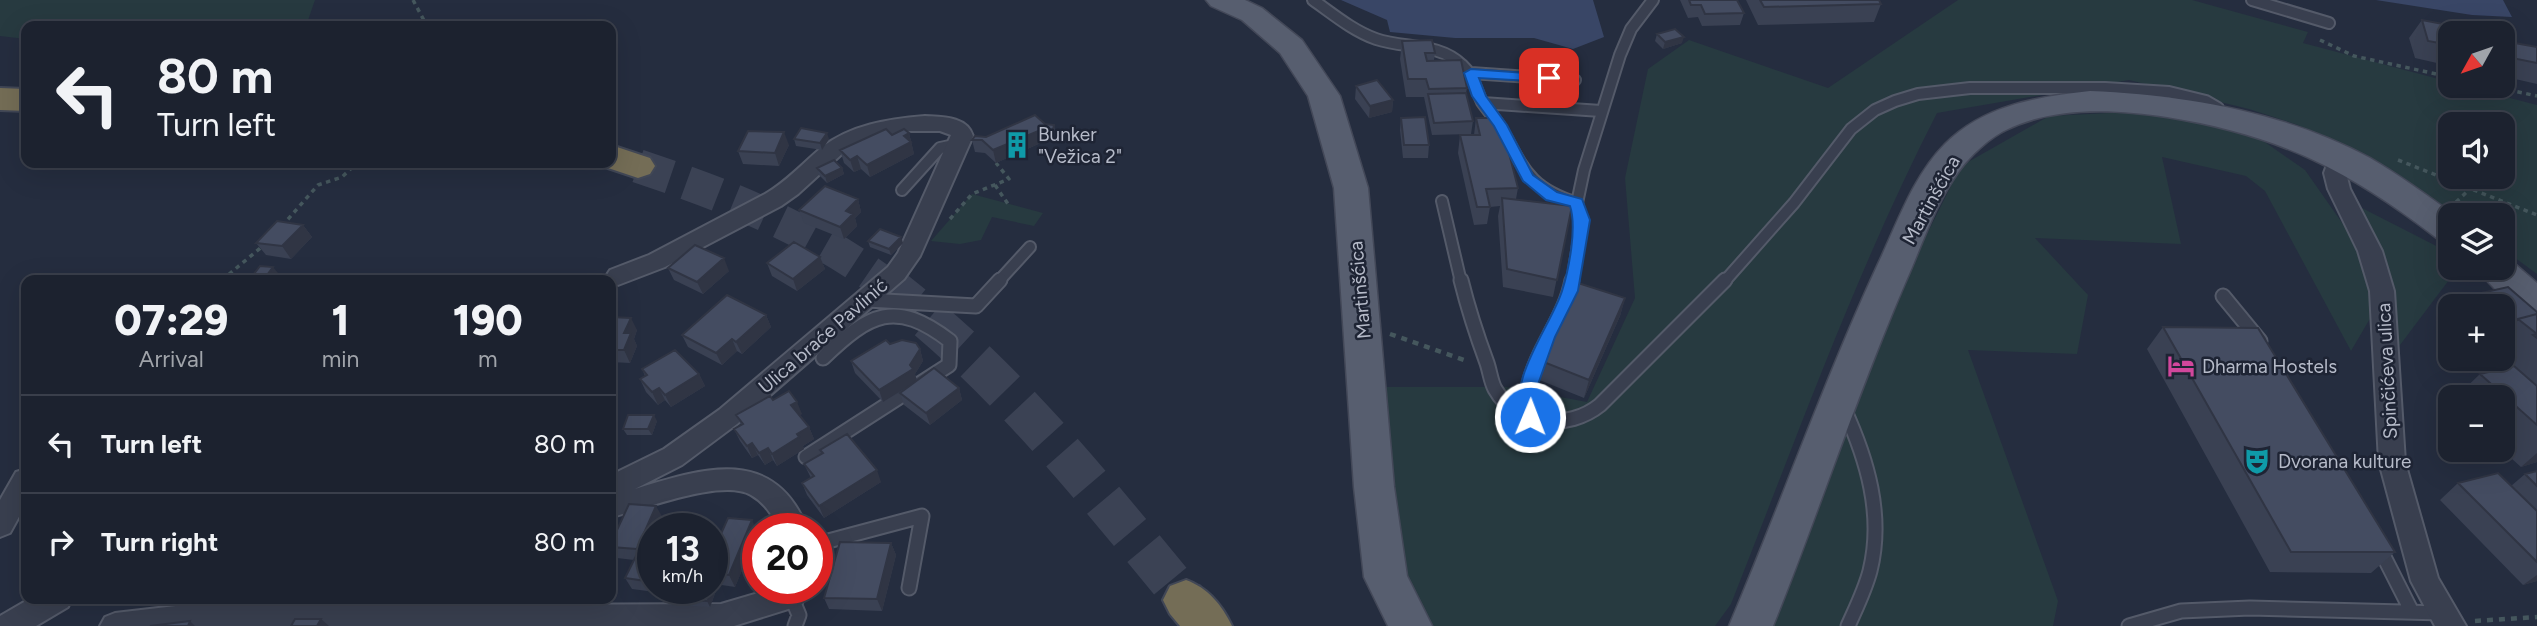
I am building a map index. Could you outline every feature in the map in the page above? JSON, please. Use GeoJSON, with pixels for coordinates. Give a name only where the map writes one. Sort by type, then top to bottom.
{"type":"FeatureCollection","features":[{"type":"Feature","properties":{"kind":"highway"},"geometry":{"type":"LineString","coordinates":[[0,99],[21,100]]}},
{"type":"Feature","properties":{"kind":"main road","name":"Martinšćica"},"geometry":{"type":"LineString","coordinates":[[1222,0],[1252,14],[1291,47],[1324,96],[1351,188],[1374,487],[1386,577],[1410,626]]}},
{"type":"Feature","properties":{"kind":"main road","name":"Martinšćica"},"geometry":{"type":"LineString","coordinates":[[1751,626],[1862,336],[1942,170],[1975,135],[2011,116],[2082,103],[2154,104],[2219,114],[2291,137],[2344,159],[2438,210]]}},
{"type":"Feature","properties":{"kind":"main road"},"geometry":{"type":"LineString","coordinates":[[2510,280],[2537,303]]}},
{"type":"Feature","properties":{"kind":"street"},"geometry":{"type":"LineString","coordinates":[[618,276],[634,272],[788,190],[832,150],[852,137],[912,124],[939,124],[958,127],[962,136],[959,144]]}},
{"type":"Feature","properties":{"kind":"street","name":"Ulica braće Pavlinić"},"geometry":{"type":"LineString","coordinates":[[616,485],[684,449],[864,311],[908,256],[959,144]]}},
{"type":"Feature","properties":{"kind":"street","name":"Spinčićeva ulica"},"geometry":{"type":"LineString","coordinates":[[2344,159],[2336,167],[2336,180],[2347,208],[2370,251],[2382,290],[2392,462],[2425,581],[2447,619]]}},
{"type":"Feature","properties":{"kind":"street"},"geometry":{"type":"LineString","coordinates":[[616,505],[699,482],[736,478],[759,486],[787,513]]}},
{"type":"Feature","properties":{"kind":"street"},"geometry":{"type":"LineString","coordinates":[[0,525],[21,489]]}},
{"type":"Feature","properties":{"kind":"street"},"geometry":{"type":"LineString","coordinates":[[10,626],[48,604]]}},
{"type":"Feature","properties":{"kind":"street"},"geometry":{"type":"LineString","coordinates":[[115,626],[193,617],[340,613],[501,618],[722,617],[759,604]]}},
{"type":"Feature","properties":{"kind":"lane"},"geometry":{"type":"LineString","coordinates":[[1313,0],[1352,26],[1380,40],[1430,46],[1471,73],[1483,103],[1500,125],[1528,178],[1552,196],[1577,203]]}},
{"type":"Feature","properties":{"kind":"lane"},"geometry":{"type":"LineString","coordinates":[[1530,417],[1528,390],[1547,337],[1570,291],[1582,220],[1577,203],[1601,111],[1631,29],[1653,0]]}},
{"type":"Feature","properties":{"kind":"lane"},"geometry":{"type":"LineString","coordinates":[[2252,0],[2329,23]]}},
{"type":"Feature","properties":{"kind":"lane"},"geometry":{"type":"LineString","coordinates":[[1471,73],[1575,80]]}},
{"type":"Feature","properties":{"kind":"lane"},"geometry":{"type":"LineString","coordinates":[[1443,201],[1478,344],[1496,390],[1520,413],[1553,425],[1581,418],[1606,398],[1700,308],[1796,201],[1832,151],[1862,119],[1893,101],[1950,89],[2132,88],[2212,102],[2218,108],[2219,114]]}},
{"type":"Feature","properties":{"kind":"lane"},"geometry":{"type":"LineString","coordinates":[[1483,103],[1601,111]]}},
{"type":"Feature","properties":{"kind":"lane"},"geometry":{"type":"LineString","coordinates":[[902,190],[940,148],[959,144]]}},
{"type":"Feature","properties":{"kind":"lane"},"geometry":{"type":"LineString","coordinates":[[864,311],[976,306],[1030,247]]}},
{"type":"Feature","properties":{"kind":"lane"},"geometry":{"type":"LineString","coordinates":[[2223,296],[2267,350]]}},
{"type":"Feature","properties":{"kind":"lane"},"geometry":{"type":"LineString","coordinates":[[823,358],[856,330],[864,311]]}},
{"type":"Feature","properties":{"kind":"lane"},"geometry":{"type":"LineString","coordinates":[[806,457],[948,365],[950,341],[932,328],[904,314],[864,311]]}},
{"type":"Feature","properties":{"kind":"lane"},"geometry":{"type":"LineString","coordinates":[[1839,398],[1860,442],[1874,491],[1875,531],[1871,567],[1848,626]]}},
{"type":"Feature","properties":{"kind":"lane"},"geometry":{"type":"LineString","coordinates":[[833,540],[922,516],[909,588]]}},
{"type":"Feature","properties":{"kind":"lane"},"geometry":{"type":"LineString","coordinates":[[2373,532],[2389,570],[2412,612]]}},
{"type":"Feature","properties":{"kind":"lane"},"geometry":{"type":"LineString","coordinates":[[795,626],[799,615],[797,604]]}},
{"type":"Feature","properties":{"kind":"lane"},"geometry":{"type":"LineString","coordinates":[[2129,626],[2151,618],[2195,610],[2250,608],[2412,612],[2447,619]]}},
{"type":"Feature","properties":{"kind":"path"},"geometry":{"type":"LineString","coordinates":[[412,0],[424,21]]}},
{"type":"Feature","properties":{"kind":"path"},"geometry":{"type":"LineString","coordinates":[[2320,39],[2354,56],[2438,74]]}},
{"type":"Feature","properties":{"kind":"path"},"geometry":{"type":"LineString","coordinates":[[2515,91],[2537,96]]}},
{"type":"Feature","properties":{"kind":"path"},"geometry":{"type":"LineString","coordinates":[[2387,154],[2438,175]]}},
{"type":"Feature","properties":{"kind":"path"},"geometry":{"type":"LineString","coordinates":[[947,222],[972,194],[1009,179],[996,163]]}},
{"type":"Feature","properties":{"kind":"path"},"geometry":{"type":"LineString","coordinates":[[278,230],[318,185],[342,177],[352,168]]}},
{"type":"Feature","properties":{"kind":"path"},"geometry":{"type":"LineString","coordinates":[[995,186],[1008,204]]}},
{"type":"Feature","properties":{"kind":"path"},"geometry":{"type":"LineString","coordinates":[[2473,189],[2537,215]]}},
{"type":"Feature","properties":{"kind":"path"},"geometry":{"type":"LineString","coordinates":[[229,275],[254,256],[270,239]]}},
{"type":"Feature","properties":{"kind":"path"},"geometry":{"type":"LineString","coordinates":[[1362,307],[1377,330],[1466,358],[1469,373],[1489,368]]}},
{"type":"Feature","properties":{"kind":"path"},"geometry":{"type":"LineString","coordinates":[[2447,619],[2491,621],[2537,617]]}},
{"type":"Feature","properties":{"kind":"shaded area"},"geometry":{"type":"Polygon","coordinates":[[[0,0],[315,0],[308,21],[21,21],[21,38],[0,36],[0,0]]]}},
{"type":"Feature","properties":{"kind":"shaded area"},"geometry":{"type":"Polygon","coordinates":[[[1958,0],[2192,0],[2308,32],[2303,43],[2438,79],[2438,98],[2510,98],[2537,105],[2537,274],[2515,258],[2515,203],[2438,204],[2381,167],[2298,125],[2249,109],[2129,80],[1937,113],[1853,295],[1731,604],[1715,626],[1433,626],[1409,606],[1377,387],[1507,387],[1587,402],[1635,298],[1625,178],[1648,69],[1689,40],[1828,88],[1958,0]]]}},
{"type":"Feature","properties":{"kind":"shaded area"},"geometry":{"type":"Polygon","coordinates":[[[2150,111],[2252,133],[2305,170],[2352,237],[2375,310],[2351,351],[2265,191],[2246,176],[2162,157],[2181,244],[2035,238],[2088,295],[2077,354],[1968,350],[2058,601],[2053,626],[1773,626],[1853,403],[1903,282],[1961,166],[2049,116],[2150,111]]]}},
{"type":"Feature","properties":{"kind":"shaded area"},"geometry":{"type":"Polygon","coordinates":[[[972,194],[1043,213],[1034,226],[992,217],[981,240],[960,244],[931,241],[972,194]]]}},
{"type":"Feature","properties":{"kind":"shaded area"},"geometry":{"type":"Polygon","coordinates":[[[2362,208],[2438,247],[2438,280],[2449,280],[2397,349],[2385,278],[2362,208]]]}},
{"type":"Feature","properties":{"kind":"water"},"geometry":{"type":"Polygon","coordinates":[[[1341,0],[1593,0],[1604,37],[1573,49],[1534,38],[1455,38],[1390,32],[1387,20],[1341,0]]]}},
{"type":"Feature","properties":{"kind":"water"},"geometry":{"type":"Polygon","coordinates":[[[2376,0],[2503,0],[2512,17],[2472,15],[2376,0]]]}},
{"type":"Feature","properties":{"kind":"building"},"geometry":{"type":"Polygon","coordinates":[[[1689,0],[1737,0],[1744,13],[1705,14],[1701,5],[1691,5],[1689,0]]]}},
{"type":"Feature","properties":{"kind":"building"},"geometry":{"type":"Polygon","coordinates":[[[1760,0],[1879,0],[1881,4],[1764,7],[1760,0]]]}},
{"type":"Feature","properties":{"kind":"building"},"geometry":{"type":"Polygon","coordinates":[[[2422,20],[2438,23],[2438,43],[2428,41],[2422,20]]]}},
{"type":"Feature","properties":{"kind":"building"},"geometry":{"type":"Polygon","coordinates":[[[1675,29],[1684,37],[1665,42],[1657,34],[1675,29]]]}},
{"type":"Feature","properties":{"kind":"building"},"geometry":{"type":"Polygon","coordinates":[[[1432,40],[1435,53],[1425,53],[1427,61],[1461,60],[1467,88],[1429,89],[1426,79],[1408,79],[1402,41],[1432,40]]]}},
{"type":"Feature","properties":{"kind":"building"},"geometry":{"type":"Polygon","coordinates":[[[2515,43],[2537,47],[2537,63],[2515,59],[2515,43]]]}},
{"type":"Feature","properties":{"kind":"building"},"geometry":{"type":"Polygon","coordinates":[[[1377,80],[1393,100],[1370,106],[1356,86],[1377,80]]]}},
{"type":"Feature","properties":{"kind":"building"},"geometry":{"type":"Polygon","coordinates":[[[1466,93],[1473,121],[1434,123],[1428,94],[1466,93]]]}},
{"type":"Feature","properties":{"kind":"building"},"geometry":{"type":"Polygon","coordinates":[[[1035,115],[1045,124],[1054,125],[1053,130],[1043,129],[993,150],[982,140],[972,140],[975,136],[986,137],[1035,115]]]}},
{"type":"Feature","properties":{"kind":"building"},"geometry":{"type":"Polygon","coordinates":[[[1425,117],[1429,145],[1404,145],[1401,118],[1425,117]]]}},
{"type":"Feature","properties":{"kind":"building"},"geometry":{"type":"Polygon","coordinates":[[[1476,118],[1500,118],[1518,188],[1486,189],[1490,207],[1477,207],[1460,135],[1480,135],[1476,118]]]}},
{"type":"Feature","properties":{"kind":"building"},"geometry":{"type":"Polygon","coordinates":[[[801,128],[827,133],[820,143],[794,139],[801,128]]]}},
{"type":"Feature","properties":{"kind":"building"},"geometry":{"type":"Polygon","coordinates":[[[886,129],[892,135],[904,129],[909,133],[904,136],[911,142],[867,165],[857,156],[850,160],[840,150],[886,129]]]}},
{"type":"Feature","properties":{"kind":"building"},"geometry":{"type":"Polygon","coordinates":[[[748,131],[784,132],[775,153],[738,151],[748,131]]]}},
{"type":"Feature","properties":{"kind":"building"},"geometry":{"type":"Polygon","coordinates":[[[834,160],[842,168],[825,176],[817,168],[834,160]]]}},
{"type":"Feature","properties":{"kind":"building"},"geometry":{"type":"Polygon","coordinates":[[[825,186],[858,199],[846,211],[853,214],[840,227],[799,210],[825,186]]]}},
{"type":"Feature","properties":{"kind":"building"},"geometry":{"type":"Polygon","coordinates":[[[1502,198],[1572,206],[1557,280],[1507,269],[1502,198]]]}},
{"type":"Feature","properties":{"kind":"building"},"geometry":{"type":"Polygon","coordinates":[[[277,221],[303,225],[282,246],[256,243],[277,221]]]}},
{"type":"Feature","properties":{"kind":"building"},"geometry":{"type":"Polygon","coordinates":[[[880,229],[901,237],[889,249],[868,241],[880,229]]]}},
{"type":"Feature","properties":{"kind":"building"},"geometry":{"type":"Polygon","coordinates":[[[794,242],[820,257],[793,279],[767,263],[794,242]]]}},
{"type":"Feature","properties":{"kind":"building"},"geometry":{"type":"Polygon","coordinates":[[[695,245],[724,258],[697,282],[668,268],[695,245]]]}},
{"type":"Feature","properties":{"kind":"building"},"geometry":{"type":"Polygon","coordinates":[[[260,266],[273,267],[267,275],[253,275],[260,266]]]}},
{"type":"Feature","properties":{"kind":"building"},"geometry":{"type":"Polygon","coordinates":[[[1575,282],[1625,298],[1589,380],[1541,361],[1575,282]]]}},
{"type":"Feature","properties":{"kind":"building"},"geometry":{"type":"Polygon","coordinates":[[[2508,287],[2537,314],[2515,322],[2515,294],[2481,293],[2508,287]]]}},
{"type":"Feature","properties":{"kind":"building"},"geometry":{"type":"Polygon","coordinates":[[[727,295],[766,315],[736,342],[732,339],[716,353],[682,335],[727,295]]]}},
{"type":"Feature","properties":{"kind":"building"},"geometry":{"type":"Polygon","coordinates":[[[2537,314],[2537,334],[2518,319],[2537,314]]]}},
{"type":"Feature","properties":{"kind":"building"},"geometry":{"type":"Polygon","coordinates":[[[616,317],[631,318],[624,333],[631,333],[624,350],[616,350],[616,317]]]}},
{"type":"Feature","properties":{"kind":"building"},"geometry":{"type":"Polygon","coordinates":[[[2163,327],[2258,328],[2395,552],[2291,552],[2163,327]]]}},
{"type":"Feature","properties":{"kind":"building"},"geometry":{"type":"Polygon","coordinates":[[[886,340],[890,344],[902,340],[916,343],[920,349],[910,365],[913,369],[879,390],[851,361],[886,340]]]}},
{"type":"Feature","properties":{"kind":"building"},"geometry":{"type":"Polygon","coordinates":[[[675,350],[699,374],[665,395],[659,388],[652,392],[640,379],[647,375],[642,369],[675,350]]]}},
{"type":"Feature","properties":{"kind":"building"},"geometry":{"type":"Polygon","coordinates":[[[2515,367],[2537,386],[2537,425],[2515,405],[2515,385],[2492,385],[2480,374],[2515,371],[2515,367]]]}},
{"type":"Feature","properties":{"kind":"building"},"geometry":{"type":"Polygon","coordinates":[[[934,368],[959,388],[926,413],[900,393],[934,368]]]}},
{"type":"Feature","properties":{"kind":"building"},"geometry":{"type":"Polygon","coordinates":[[[789,391],[797,402],[791,405],[809,427],[797,434],[799,437],[772,454],[768,448],[759,453],[752,443],[747,446],[734,429],[743,424],[736,415],[770,396],[773,400],[789,391]]]}},
{"type":"Feature","properties":{"kind":"building"},"geometry":{"type":"Polygon","coordinates":[[[628,415],[654,415],[648,429],[623,429],[628,415]]]}},
{"type":"Feature","properties":{"kind":"building"},"geometry":{"type":"Polygon","coordinates":[[[847,434],[877,470],[819,506],[802,483],[814,476],[804,464],[823,453],[820,450],[847,434]]]}},
{"type":"Feature","properties":{"kind":"building"},"geometry":{"type":"Polygon","coordinates":[[[2537,471],[2537,486],[2525,474],[2537,471]]]}},
{"type":"Feature","properties":{"kind":"building"},"geometry":{"type":"Polygon","coordinates":[[[2498,473],[2537,511],[2537,562],[2458,483],[2498,473]]]}},
{"type":"Feature","properties":{"kind":"building"},"geometry":{"type":"Polygon","coordinates":[[[629,504],[656,506],[653,513],[637,513],[637,549],[616,547],[616,532],[629,504]]]}},
{"type":"Feature","properties":{"kind":"building"},"geometry":{"type":"Polygon","coordinates":[[[728,518],[742,519],[742,544],[729,575],[728,518]]]}},
{"type":"Feature","properties":{"kind":"building"},"geometry":{"type":"Polygon","coordinates":[[[840,542],[891,543],[877,599],[833,598],[833,566],[840,542]]]}},
{"type":"Feature","properties":{"kind":"building"},"geometry":{"type":"Polygon","coordinates":[[[637,554],[637,580],[625,578],[637,554]]]}},
{"type":"Feature","properties":{"kind":"building"},"geometry":{"type":"Polygon","coordinates":[[[295,619],[321,619],[317,626],[291,626],[295,619]]]}},
{"type":"Feature","properties":{"kind":"building"},"geometry":{"type":"Polygon","coordinates":[[[190,621],[188,626],[150,626],[190,621]]]}},
{"type":"Feature","properties":{"kind":"tunnel"},"geometry":{"type":"LineString","coordinates":[[638,166],[764,214],[854,262],[882,282]]}},
{"type":"Feature","properties":{"kind":"tunnel"},"geometry":{"type":"LineString","coordinates":[[879,280],[923,315],[1004,390],[1079,472],[1186,600]]}},
{"type":"Feature","properties":{"kind":"place","name":"Bunker \"Vežica 2\""},"geometry":{"type":"Point","coordinates":[1017,145]}},
{"type":"Feature","properties":{"kind":"place","name":"Dharma Hostels"},"geometry":{"type":"Point","coordinates":[2181,366]}},
{"type":"Feature","properties":{"kind":"place","name":"Dvorana kulture"},"geometry":{"type":"Point","coordinates":[2257,461]}},
{"type":"Feature","properties":{"kind":"route"},"geometry":{"type":"LineString","coordinates":[[1530,417],[1528,390],[1547,337],[1570,291],[1582,220],[1577,203],[1552,196],[1528,178],[1500,125],[1479,96],[1471,73],[1549,78]]}}]}
